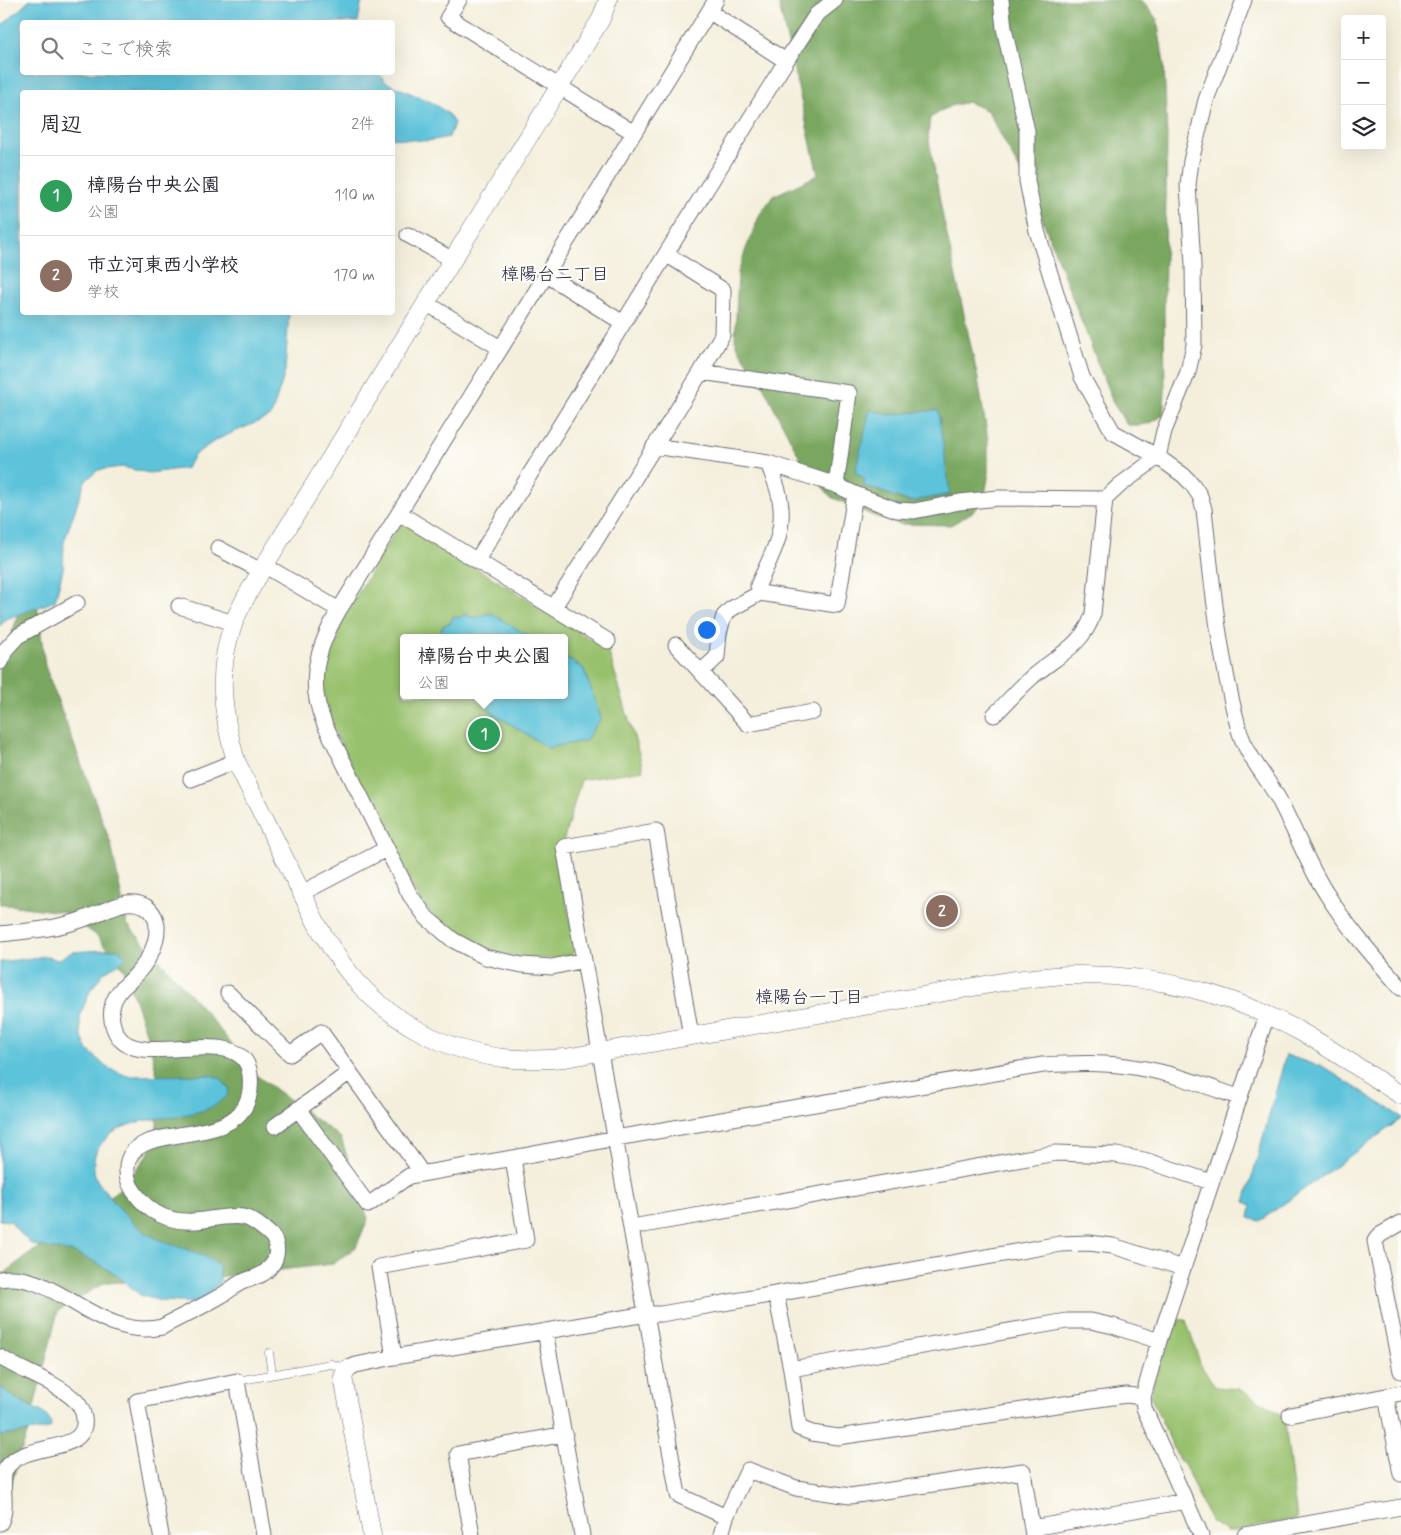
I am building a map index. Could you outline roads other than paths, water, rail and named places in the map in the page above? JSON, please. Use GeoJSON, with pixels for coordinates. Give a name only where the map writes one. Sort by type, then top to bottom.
{"type":"FeatureCollection","features":[{"type":"Feature","properties":{"kind":"street"},"geometry":{"type":"LineString","coordinates":[[459,0],[448,16],[634,133]]}},
{"type":"Feature","properties":{"kind":"street"},"geometry":{"type":"LineString","coordinates":[[608,0],[601,18],[559,87],[262,568],[234,623],[226,652],[223,684],[223,710],[228,734],[236,761],[330,947],[352,977],[377,1001],[406,1024],[441,1041],[471,1051],[502,1058],[534,1060],[601,1053],[1008,981],[1076,975],[1126,977],[1180,986],[1223,997],[1267,1015],[1302,1032],[1401,1095]]}},
{"type":"Feature","properties":{"kind":"street"},"geometry":{"type":"LineString","coordinates":[[477,560],[786,61],[816,15],[835,0]]}},
{"type":"Feature","properties":{"kind":"street"},"geometry":{"type":"LineString","coordinates":[[1001,0],[1004,28],[1027,131],[1027,181],[1032,206],[1082,377],[1113,432],[1158,457],[1192,484],[1200,496],[1204,509],[1218,634],[1240,731],[1248,753],[1272,786],[1324,891],[1348,926],[1401,988]]}},
{"type":"Feature","properties":{"kind":"street"},"geometry":{"type":"LineString","coordinates":[[994,715],[1032,677],[1082,638],[1089,627],[1093,614],[1105,499],[1120,485],[1158,457],[1164,431],[1188,372],[1194,345],[1193,264],[1188,185],[1191,161],[1206,100],[1244,0]]}},
{"type":"Feature","properties":{"kind":"street"},"geometry":{"type":"LineString","coordinates":[[584,960],[552,967],[522,965],[485,957],[453,940],[427,918],[410,895],[386,850],[319,712],[315,691],[315,666],[327,630],[339,610],[713,6],[786,61]]}},
{"type":"Feature","properties":{"kind":"street"},"geometry":{"type":"LineString","coordinates":[[408,235],[453,260]]}},
{"type":"Feature","properties":{"kind":"street"},"geometry":{"type":"LineString","coordinates":[[554,608],[722,335],[723,290],[666,254]]}},
{"type":"Feature","properties":{"kind":"street"},"geometry":{"type":"LineString","coordinates":[[547,275],[623,323]]}},
{"type":"Feature","properties":{"kind":"street"},"geometry":{"type":"LineString","coordinates":[[426,303],[500,348]]}},
{"type":"Feature","properties":{"kind":"street"},"geometry":{"type":"LineString","coordinates":[[700,372],[849,393],[836,485]]}},
{"type":"Feature","properties":{"kind":"street"},"geometry":{"type":"LineString","coordinates":[[654,446],[768,463],[836,485],[897,510],[914,511],[960,502],[998,498],[1105,499]]}},
{"type":"Feature","properties":{"kind":"street"},"geometry":{"type":"LineString","coordinates":[[760,592],[758,585],[779,539],[782,524],[780,499],[768,463]]}},
{"type":"Feature","properties":{"kind":"street"},"geometry":{"type":"LineString","coordinates":[[701,672],[717,657],[719,633],[724,616],[731,609],[760,592],[837,605],[855,494]]}},
{"type":"Feature","properties":{"kind":"street"},"geometry":{"type":"LineString","coordinates":[[399,513],[608,641]]}},
{"type":"Feature","properties":{"kind":"street"},"geometry":{"type":"LineString","coordinates":[[218,548],[262,568],[339,610]]}},
{"type":"Feature","properties":{"kind":"street"},"geometry":{"type":"LineString","coordinates":[[0,662],[6,649],[18,636],[77,603]]}},
{"type":"Feature","properties":{"kind":"street"},"geometry":{"type":"LineString","coordinates":[[179,606],[234,623]]}},
{"type":"Feature","properties":{"kind":"street"},"geometry":{"type":"LineString","coordinates":[[676,645],[748,724],[813,712]]}},
{"type":"Feature","properties":{"kind":"street"},"geometry":{"type":"LineString","coordinates":[[191,780],[236,761]]}},
{"type":"Feature","properties":{"kind":"street"},"geometry":{"type":"LineString","coordinates":[[691,1036],[656,831],[564,847],[678,1495],[726,1517]]}},
{"type":"Feature","properties":{"kind":"street"},"geometry":{"type":"LineString","coordinates":[[302,893],[386,850]]}},
{"type":"Feature","properties":{"kind":"street"},"geometry":{"type":"LineString","coordinates":[[0,934],[64,925],[131,902],[139,903],[153,912],[157,930],[155,944],[142,969],[117,994],[112,1006],[114,1030],[120,1040],[129,1046],[141,1050],[212,1048],[234,1052],[248,1067],[250,1093],[246,1106],[226,1124],[209,1130],[164,1137],[149,1141],[140,1146],[128,1159],[126,1166],[127,1178],[132,1190],[148,1209],[158,1215],[175,1220],[200,1221],[240,1217],[249,1219],[273,1237],[277,1246],[276,1257],[272,1266],[264,1274],[243,1281],[222,1295],[162,1327],[151,1329],[137,1330],[101,1317],[32,1282],[18,1278],[0,1279]]}},
{"type":"Feature","properties":{"kind":"street"},"geometry":{"type":"LineString","coordinates":[[228,993],[290,1054],[321,1032],[422,1173]]}},
{"type":"Feature","properties":{"kind":"street"},"geometry":{"type":"LineString","coordinates":[[1201,1535],[1144,1408],[1144,1397],[1159,1341],[1238,1097],[1267,1015]]}},
{"type":"Feature","properties":{"kind":"street"},"geometry":{"type":"LineString","coordinates":[[298,1109],[368,1205],[409,1176],[422,1173],[1043,1065],[1091,1063],[1139,1068],[1179,1077],[1238,1097]]}},
{"type":"Feature","properties":{"kind":"street"},"geometry":{"type":"LineString","coordinates":[[275,1126],[350,1072]]}},
{"type":"Feature","properties":{"kind":"street"},"geometry":{"type":"LineString","coordinates":[[632,1227],[1056,1153],[1116,1155],[1144,1160],[1211,1182]]}},
{"type":"Feature","properties":{"kind":"street"},"geometry":{"type":"LineString","coordinates":[[394,1357],[379,1267],[526,1240],[514,1158]]}},
{"type":"Feature","properties":{"kind":"street"},"geometry":{"type":"LineString","coordinates":[[1401,1223],[1380,1235],[1376,1241],[1401,1371]]}},
{"type":"Feature","properties":{"kind":"street"},"geometry":{"type":"LineString","coordinates":[[372,1535],[343,1378],[347,1369],[356,1365],[1060,1244],[1089,1243],[1114,1246],[1183,1268]]}},
{"type":"Feature","properties":{"kind":"street"},"geometry":{"type":"LineString","coordinates":[[776,1294],[791,1369],[799,1428],[812,1433],[838,1437],[1126,1395],[1144,1397]]}},
{"type":"Feature","properties":{"kind":"street"},"geometry":{"type":"LineString","coordinates":[[791,1369],[1067,1321],[1091,1321],[1159,1341]]}},
{"type":"Feature","properties":{"kind":"street"},"geometry":{"type":"LineString","coordinates":[[545,1331],[582,1535]]}},
{"type":"Feature","properties":{"kind":"street"},"geometry":{"type":"LineString","coordinates":[[0,1357],[54,1385],[78,1402],[83,1410],[85,1420],[84,1429],[79,1437],[62,1446],[42,1448],[24,1454],[12,1462],[5,1471],[2,1482],[4,1508],[0,1523]]}},
{"type":"Feature","properties":{"kind":"street"},"geometry":{"type":"LineString","coordinates":[[161,1535],[136,1401],[237,1381],[264,1535]]}},
{"type":"Feature","properties":{"kind":"street"},"geometry":{"type":"LineString","coordinates":[[1394,1394],[1401,1409]]}},
{"type":"Feature","properties":{"kind":"street"},"geometry":{"type":"LineString","coordinates":[[1290,1415],[1394,1394]]}},
{"type":"Feature","properties":{"kind":"street"},"geometry":{"type":"LineString","coordinates":[[1394,1394],[1401,1474]]}},
{"type":"Feature","properties":{"kind":"street"},"geometry":{"type":"LineString","coordinates":[[472,1535],[458,1454],[564,1434]]}},
{"type":"Feature","properties":{"kind":"street"},"geometry":{"type":"LineString","coordinates":[[721,1535],[726,1517],[748,1470],[796,1488],[850,1496],[1023,1471],[1033,1532],[1186,1500]]}},
{"type":"Feature","properties":{"kind":"street"},"geometry":{"type":"LineString","coordinates":[[1245,1535],[1401,1507]]}},
{"type":"Feature","properties":{"kind":"lane"},"geometry":{"type":"LineString","coordinates":[[269,1354],[272,1374]]}},
{"type":"Feature","properties":{"kind":"lane"},"geometry":{"type":"LineString","coordinates":[[237,1381],[331,1364],[347,1369]]}},
{"type":"Feature","properties":{"kind":"water"},"geometry":{"type":"Polygon","coordinates":[[[30,0],[362,0],[358,20],[20,20],[20,75],[380,75],[385,82],[431,102],[447,113],[454,123],[449,137],[428,141],[395,138],[395,90],[20,90],[20,315],[289,315],[285,372],[271,416],[216,440],[194,455],[187,468],[149,473],[122,467],[98,470],[85,481],[64,542],[63,569],[55,601],[6,619],[0,626],[0,25],[5,23],[30,0]]]}},
{"type":"Feature","properties":{"kind":"water"},"geometry":{"type":"Polygon","coordinates":[[[870,410],[890,415],[938,410],[950,494],[910,502],[863,485],[865,479],[855,472],[870,410]]]}},
{"type":"Feature","properties":{"kind":"water"},"geometry":{"type":"Polygon","coordinates":[[[491,613],[525,634],[440,634],[443,626],[450,623],[454,616],[459,618],[465,614],[473,618],[491,613]]]}},
{"type":"Feature","properties":{"kind":"water"},"geometry":{"type":"Polygon","coordinates":[[[568,659],[584,669],[601,718],[585,741],[548,748],[493,713],[478,699],[568,699],[568,659]]]}},
{"type":"Feature","properties":{"kind":"water"},"geometry":{"type":"Polygon","coordinates":[[[118,949],[125,955],[125,960],[104,972],[90,991],[80,1016],[81,1035],[87,1049],[106,1067],[127,1076],[210,1075],[220,1078],[229,1088],[228,1095],[214,1106],[198,1112],[141,1121],[123,1127],[108,1137],[96,1152],[94,1158],[94,1172],[98,1181],[112,1200],[143,1231],[167,1243],[195,1252],[219,1266],[220,1282],[199,1303],[161,1301],[140,1295],[117,1275],[93,1261],[72,1252],[32,1245],[16,1229],[11,1221],[0,1220],[0,962],[47,956],[57,960],[72,952],[118,949]]]}},
{"type":"Feature","properties":{"kind":"water"},"geometry":{"type":"Polygon","coordinates":[[[1286,1055],[1318,1066],[1319,1064],[1401,1117],[1401,1119],[1260,1221],[1249,1218],[1251,1205],[1245,1202],[1286,1055]]]}},
{"type":"Feature","properties":{"kind":"water"},"geometry":{"type":"Polygon","coordinates":[[[0,1387],[15,1398],[43,1413],[50,1422],[51,1427],[0,1436],[0,1387]]]}},
{"type":"Feature","properties":{"kind":"place","name":"樟陽台中央公園"},"geometry":{"type":"Point","coordinates":[484,734]}},
{"type":"Feature","properties":{"kind":"place","name":"市立河東西小学校"},"geometry":{"type":"Point","coordinates":[942,911]}},
{"type":"Feature","properties":{"kind":"district","name":"樟陽台二丁目"},"geometry":{"type":"Point","coordinates":[555,275]}},
{"type":"Feature","properties":{"kind":"district","name":"樟陽台一丁目"},"geometry":{"type":"Point","coordinates":[809,998]}}]}
